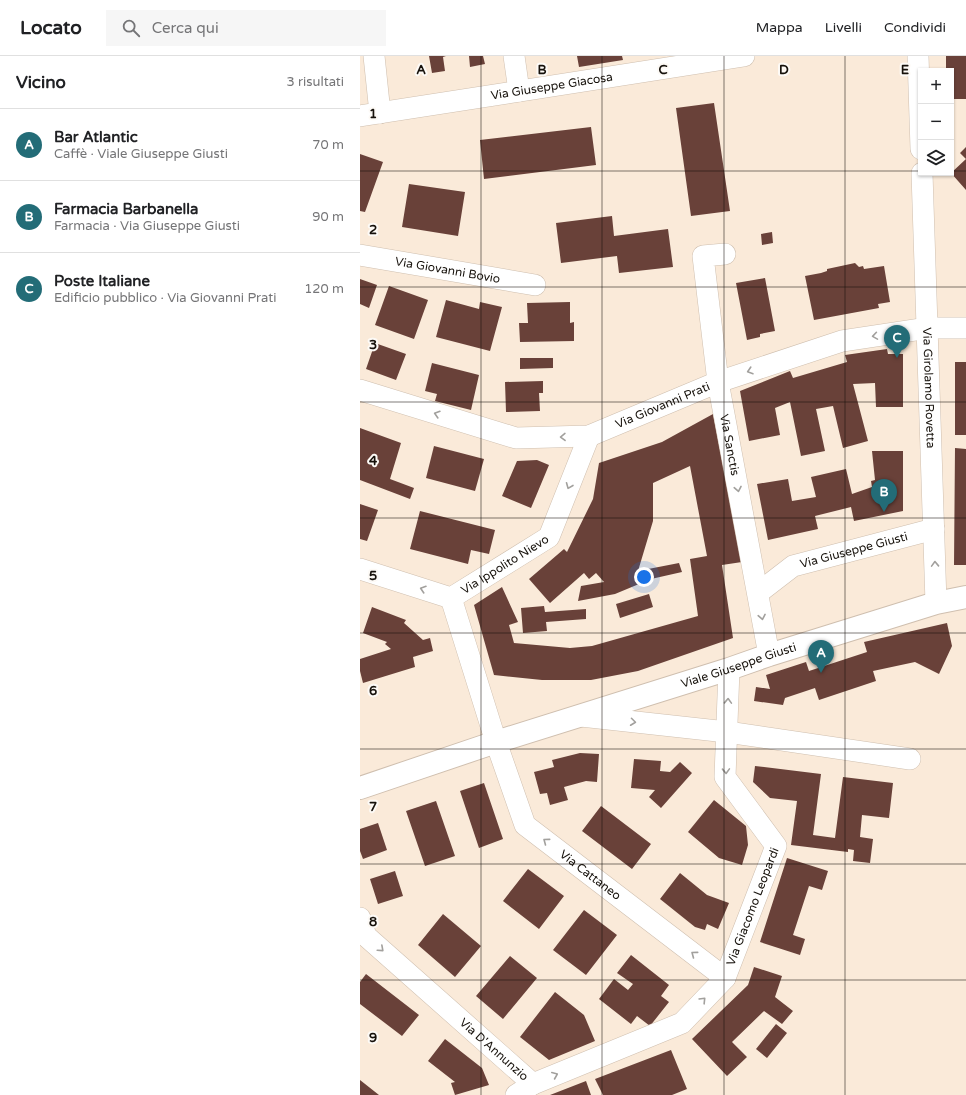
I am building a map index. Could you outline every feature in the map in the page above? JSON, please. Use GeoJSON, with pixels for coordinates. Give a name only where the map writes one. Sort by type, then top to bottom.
{"type":"FeatureCollection","features":[{"type":"Feature","properties":{"kind":"street"},"geometry":{"type":"LineString","coordinates":[[374,56],[380,113]]}},
{"type":"Feature","properties":{"kind":"street"},"geometry":{"type":"LineString","coordinates":[[514,56],[519,91]]}},
{"type":"Feature","properties":{"kind":"street","name":"Via Giuseppe Giacosa"},"geometry":{"type":"LineString","coordinates":[[360,116],[744,56]]}},
{"type":"Feature","properties":{"kind":"street"},"geometry":{"type":"LineString","coordinates":[[918,56],[921,140]]}},
{"type":"Feature","properties":{"kind":"street","name":"Via Girolamo Rovetta"},"geometry":{"type":"LineString","coordinates":[[922,176],[936,602]]}},
{"type":"Feature","properties":{"kind":"street","name":"Via Sanctis"},"geometry":{"type":"LineString","coordinates":[[725,254],[703,256],[718,382],[769,655]]}},
{"type":"Feature","properties":{"kind":"street","name":"Via Giovanni Bovio"},"geometry":{"type":"LineString","coordinates":[[360,255],[535,285]]}},
{"type":"Feature","properties":{"kind":"street","name":"Via Giovanni Prati"},"geometry":{"type":"LineString","coordinates":[[360,390],[516,438],[589,436],[718,382],[842,341],[928,328],[966,328]]}},
{"type":"Feature","properties":{"kind":"street","name":"Via Ippolito Nievo"},"geometry":{"type":"LineString","coordinates":[[360,569],[451,598],[549,537],[589,436]]}},
{"type":"Feature","properties":{"kind":"street","name":"Via Giuseppe Giusti"},"geometry":{"type":"LineString","coordinates":[[758,593],[793,566],[934,529]]}},
{"type":"Feature","properties":{"kind":"street","name":"Viale Giuseppe Giusti"},"geometry":{"type":"LineString","coordinates":[[360,788],[496,742],[936,602],[966,597]]}},
{"type":"Feature","properties":{"kind":"street","name":"Via Cattaneo"},"geometry":{"type":"LineString","coordinates":[[451,598],[496,742],[525,825],[725,978]]}},
{"type":"Feature","properties":{"kind":"street","name":"Via Giacomo Leopardi"},"geometry":{"type":"LineString","coordinates":[[682,1023],[725,978],[776,846],[725,777],[729,669]]}},
{"type":"Feature","properties":{"kind":"street","name":"Viale Giuseppe Giusti"},"geometry":{"type":"LineString","coordinates":[[580,716],[727,732],[910,758]]}},
{"type":"Feature","properties":{"kind":"street","name":"Via D'Annunzio"},"geometry":{"type":"LineString","coordinates":[[360,918],[366,936],[525,1090],[682,1023]]}},
{"type":"Feature","properties":{"kind":"building"},"geometry":{"type":"Polygon","coordinates":[[[429,56],[446,56],[443,57],[445,71],[432,73],[429,56]]]}},
{"type":"Feature","properties":{"kind":"building"},"geometry":{"type":"Polygon","coordinates":[[[469,56],[483,56],[485,64],[470,67],[469,56]]]}},
{"type":"Feature","properties":{"kind":"building"},"geometry":{"type":"Polygon","coordinates":[[[577,56],[622,56],[623,60],[579,67],[577,56]]]}},
{"type":"Feature","properties":{"kind":"building"},"geometry":{"type":"Polygon","coordinates":[[[946,56],[966,56],[966,99],[954,99],[954,68],[946,68],[946,56]]]}},
{"type":"Feature","properties":{"kind":"building"},"geometry":{"type":"Polygon","coordinates":[[[714,103],[730,211],[691,216],[676,108],[714,103]]]}},
{"type":"Feature","properties":{"kind":"building"},"geometry":{"type":"Polygon","coordinates":[[[591,127],[596,165],[484,179],[480,140],[591,127]]]}},
{"type":"Feature","properties":{"kind":"building"},"geometry":{"type":"Polygon","coordinates":[[[966,147],[966,159],[960,153],[966,147]]]}},
{"type":"Feature","properties":{"kind":"building"},"geometry":{"type":"Polygon","coordinates":[[[360,154],[383,162],[365,212],[360,211],[360,154]]]}},
{"type":"Feature","properties":{"kind":"building"},"geometry":{"type":"Polygon","coordinates":[[[966,159],[966,190],[954,176],[954,170],[966,159]]]}},
{"type":"Feature","properties":{"kind":"building"},"geometry":{"type":"Polygon","coordinates":[[[409,184],[465,192],[458,236],[402,227],[409,184]]]}},
{"type":"Feature","properties":{"kind":"building"},"geometry":{"type":"Polygon","coordinates":[[[612,216],[614,236],[668,229],[673,267],[619,273],[617,256],[561,263],[556,223],[612,216]]]}},
{"type":"Feature","properties":{"kind":"building"},"geometry":{"type":"Polygon","coordinates":[[[772,232],[773,243],[762,245],[761,234],[772,232]]]}},
{"type":"Feature","properties":{"kind":"building"},"geometry":{"type":"Polygon","coordinates":[[[855,263],[859,267],[863,266],[864,269],[884,266],[890,302],[878,304],[879,308],[814,320],[805,276],[821,273],[827,271],[827,269],[855,263]]]}},
{"type":"Feature","properties":{"kind":"building"},"geometry":{"type":"Polygon","coordinates":[[[765,278],[775,331],[760,334],[760,337],[747,340],[736,283],[765,278]]]}},
{"type":"Feature","properties":{"kind":"building"},"geometry":{"type":"Polygon","coordinates":[[[360,279],[377,285],[369,308],[360,304],[360,279]]]}},
{"type":"Feature","properties":{"kind":"building"},"geometry":{"type":"Polygon","coordinates":[[[389,286],[428,300],[414,339],[375,325],[389,286]]]}},
{"type":"Feature","properties":{"kind":"building"},"geometry":{"type":"Polygon","coordinates":[[[446,300],[479,309],[480,302],[502,307],[490,351],[436,337],[446,300]]]}},
{"type":"Feature","properties":{"kind":"building"},"geometry":{"type":"Polygon","coordinates":[[[570,302],[570,323],[574,322],[574,341],[520,342],[519,323],[528,323],[527,303],[570,302]]]}},
{"type":"Feature","properties":{"kind":"building"},"geometry":{"type":"Polygon","coordinates":[[[375,343],[406,354],[396,380],[366,369],[375,343]]]}},
{"type":"Feature","properties":{"kind":"building"},"geometry":{"type":"Polygon","coordinates":[[[887,349],[888,354],[903,354],[903,407],[876,407],[875,383],[853,384],[868,441],[843,448],[833,406],[816,409],[825,451],[801,456],[790,402],[775,408],[780,435],[749,441],[740,391],[790,371],[793,378],[847,362],[845,355],[887,349]]]}},
{"type":"Feature","properties":{"kind":"building"},"geometry":{"type":"Polygon","coordinates":[[[520,358],[553,358],[553,368],[520,369],[520,358]]]}},
{"type":"Feature","properties":{"kind":"building"},"geometry":{"type":"Polygon","coordinates":[[[955,362],[966,362],[966,435],[955,435],[955,362]]]}},
{"type":"Feature","properties":{"kind":"building"},"geometry":{"type":"Polygon","coordinates":[[[432,363],[479,375],[471,410],[435,401],[437,394],[425,391],[432,363]]]}},
{"type":"Feature","properties":{"kind":"building"},"geometry":{"type":"Polygon","coordinates":[[[543,381],[543,393],[539,393],[540,411],[506,412],[505,382],[543,381]]]}},
{"type":"Feature","properties":{"kind":"building"},"geometry":{"type":"Polygon","coordinates":[[[713,414],[742,562],[722,565],[733,638],[638,671],[591,680],[542,680],[494,675],[474,605],[502,587],[518,622],[509,625],[514,643],[570,648],[592,646],[698,616],[690,559],[707,556],[690,466],[653,483],[653,521],[638,571],[679,563],[682,572],[651,579],[615,594],[578,601],[581,586],[604,582],[596,573],[589,579],[584,573],[550,603],[529,579],[564,549],[567,552],[593,499],[599,463],[662,442],[713,414]]]}},
{"type":"Feature","properties":{"kind":"building"},"geometry":{"type":"Polygon","coordinates":[[[360,428],[401,443],[390,479],[414,488],[410,499],[360,480],[360,428]]]}},
{"type":"Feature","properties":{"kind":"building"},"geometry":{"type":"Polygon","coordinates":[[[434,446],[484,459],[475,491],[426,478],[434,446]]]}},
{"type":"Feature","properties":{"kind":"building"},"geometry":{"type":"Polygon","coordinates":[[[955,448],[966,449],[966,565],[954,565],[955,448]]]}},
{"type":"Feature","properties":{"kind":"building"},"geometry":{"type":"Polygon","coordinates":[[[872,451],[903,451],[903,511],[854,521],[851,507],[815,516],[818,529],[768,540],[757,484],[788,479],[792,501],[816,497],[811,477],[846,469],[852,494],[872,487],[871,481],[875,480],[872,451]]]}},
{"type":"Feature","properties":{"kind":"building"},"geometry":{"type":"Polygon","coordinates":[[[537,460],[549,465],[531,508],[502,496],[517,461],[537,460]]]}},
{"type":"Feature","properties":{"kind":"building"},"geometry":{"type":"Polygon","coordinates":[[[360,504],[378,510],[367,541],[360,539],[360,504]]]}},
{"type":"Feature","properties":{"kind":"building"},"geometry":{"type":"Polygon","coordinates":[[[420,511],[495,530],[489,554],[471,550],[468,564],[410,549],[420,511]]]}},
{"type":"Feature","properties":{"kind":"building"},"geometry":{"type":"Polygon","coordinates":[[[649,594],[653,607],[620,618],[616,604],[649,594]]]}},
{"type":"Feature","properties":{"kind":"building"},"geometry":{"type":"Polygon","coordinates":[[[544,606],[545,612],[586,609],[586,619],[546,622],[547,631],[523,633],[521,608],[544,606]]]}},
{"type":"Feature","properties":{"kind":"building"},"geometry":{"type":"Polygon","coordinates":[[[372,607],[406,620],[404,623],[423,640],[430,638],[433,651],[413,657],[415,667],[363,683],[360,671],[360,659],[391,649],[385,644],[387,642],[363,633],[372,607]]]}},
{"type":"Feature","properties":{"kind":"building"},"geometry":{"type":"Polygon","coordinates":[[[947,623],[952,646],[939,674],[915,662],[873,671],[876,681],[819,700],[815,688],[785,698],[783,705],[754,701],[756,687],[770,689],[766,675],[806,662],[809,671],[867,652],[864,642],[947,623]]]}},
{"type":"Feature","properties":{"kind":"building"},"geometry":{"type":"Polygon","coordinates":[[[580,753],[599,754],[597,782],[586,781],[564,787],[568,800],[550,805],[547,793],[540,794],[534,772],[554,767],[552,760],[580,753]]]}},
{"type":"Feature","properties":{"kind":"building"},"geometry":{"type":"Polygon","coordinates":[[[634,759],[661,761],[660,771],[670,772],[680,762],[692,773],[661,808],[649,797],[655,790],[631,788],[634,759]]]}},
{"type":"Feature","properties":{"kind":"building"},"geometry":{"type":"Polygon","coordinates":[[[755,766],[821,774],[813,835],[835,838],[843,777],[893,783],[889,818],[862,815],[860,837],[873,839],[870,863],[853,861],[854,850],[848,849],[848,852],[791,845],[797,801],[770,798],[753,782],[755,766]]]}},
{"type":"Feature","properties":{"kind":"building"},"geometry":{"type":"Polygon","coordinates":[[[484,783],[503,839],[479,848],[460,791],[484,783]]]}},
{"type":"Feature","properties":{"kind":"building"},"geometry":{"type":"Polygon","coordinates":[[[714,800],[746,826],[748,845],[742,865],[719,858],[688,832],[714,800]]]}},
{"type":"Feature","properties":{"kind":"building"},"geometry":{"type":"Polygon","coordinates":[[[436,801],[455,856],[425,866],[406,811],[436,801]]]}},
{"type":"Feature","properties":{"kind":"building"},"geometry":{"type":"Polygon","coordinates":[[[601,806],[651,844],[632,869],[582,831],[601,806]]]}},
{"type":"Feature","properties":{"kind":"building"},"geometry":{"type":"Polygon","coordinates":[[[378,823],[387,850],[363,859],[360,851],[360,829],[378,823]]]}},
{"type":"Feature","properties":{"kind":"building"},"geometry":{"type":"Polygon","coordinates":[[[787,858],[828,871],[822,890],[809,886],[793,935],[805,939],[800,955],[760,942],[787,858]]]}},
{"type":"Feature","properties":{"kind":"building"},"geometry":{"type":"Polygon","coordinates":[[[528,869],[564,896],[539,929],[503,901],[528,869]]]}},
{"type":"Feature","properties":{"kind":"building"},"geometry":{"type":"Polygon","coordinates":[[[395,871],[403,896],[378,904],[370,879],[395,871]]]}},
{"type":"Feature","properties":{"kind":"building"},"geometry":{"type":"Polygon","coordinates":[[[680,873],[707,895],[729,903],[718,929],[707,924],[705,930],[695,927],[660,899],[680,873]]]}},
{"type":"Feature","properties":{"kind":"building"},"geometry":{"type":"Polygon","coordinates":[[[584,910],[617,935],[586,975],[553,950],[584,910]]]}},
{"type":"Feature","properties":{"kind":"building"},"geometry":{"type":"Polygon","coordinates":[[[443,914],[481,946],[455,977],[418,945],[443,914]]]}},
{"type":"Feature","properties":{"kind":"building"},"geometry":{"type":"Polygon","coordinates":[[[631,955],[669,985],[661,996],[669,1002],[650,1026],[637,1016],[631,1024],[599,999],[614,979],[628,990],[633,984],[617,973],[631,955]]]}},
{"type":"Feature","properties":{"kind":"building"},"geometry":{"type":"Polygon","coordinates":[[[510,956],[537,978],[503,1019],[476,996],[510,956]]]}},
{"type":"Feature","properties":{"kind":"building"},"geometry":{"type":"Polygon","coordinates":[[[754,967],[782,976],[775,997],[793,1011],[782,1024],[764,1011],[732,1042],[747,1057],[727,1076],[692,1039],[748,985],[754,967]]]}},
{"type":"Feature","properties":{"kind":"building"},"geometry":{"type":"Polygon","coordinates":[[[366,974],[419,1015],[402,1036],[360,1004],[360,982],[366,974]]]}},
{"type":"Feature","properties":{"kind":"building"},"geometry":{"type":"Polygon","coordinates":[[[555,992],[584,1015],[595,1041],[549,1060],[520,1037],[555,992]]]}},
{"type":"Feature","properties":{"kind":"building"},"geometry":{"type":"Polygon","coordinates":[[[776,1024],[787,1033],[767,1058],[756,1049],[776,1024]]]}},
{"type":"Feature","properties":{"kind":"building"},"geometry":{"type":"Polygon","coordinates":[[[445,1039],[482,1068],[489,1085],[455,1095],[451,1083],[455,1082],[428,1061],[445,1039]]]}},
{"type":"Feature","properties":{"kind":"building"},"geometry":{"type":"Polygon","coordinates":[[[671,1050],[687,1089],[672,1095],[603,1095],[595,1079],[671,1050]]]}},
{"type":"Feature","properties":{"kind":"building"},"geometry":{"type":"Polygon","coordinates":[[[360,1080],[379,1095],[360,1095],[360,1080]]]}},
{"type":"Feature","properties":{"kind":"building"},"geometry":{"type":"Polygon","coordinates":[[[586,1081],[591,1095],[550,1095],[586,1081]]]}},
{"type":"Feature","properties":{"kind":"place","name":"Poste Italiane"},"geometry":{"type":"Point","coordinates":[897,358]}},
{"type":"Feature","properties":{"kind":"place","name":"Farmacia Barbanella"},"geometry":{"type":"Point","coordinates":[884,512]}},
{"type":"Feature","properties":{"kind":"place","name":"Bar Atlantic"},"geometry":{"type":"Point","coordinates":[821,673]}}]}
